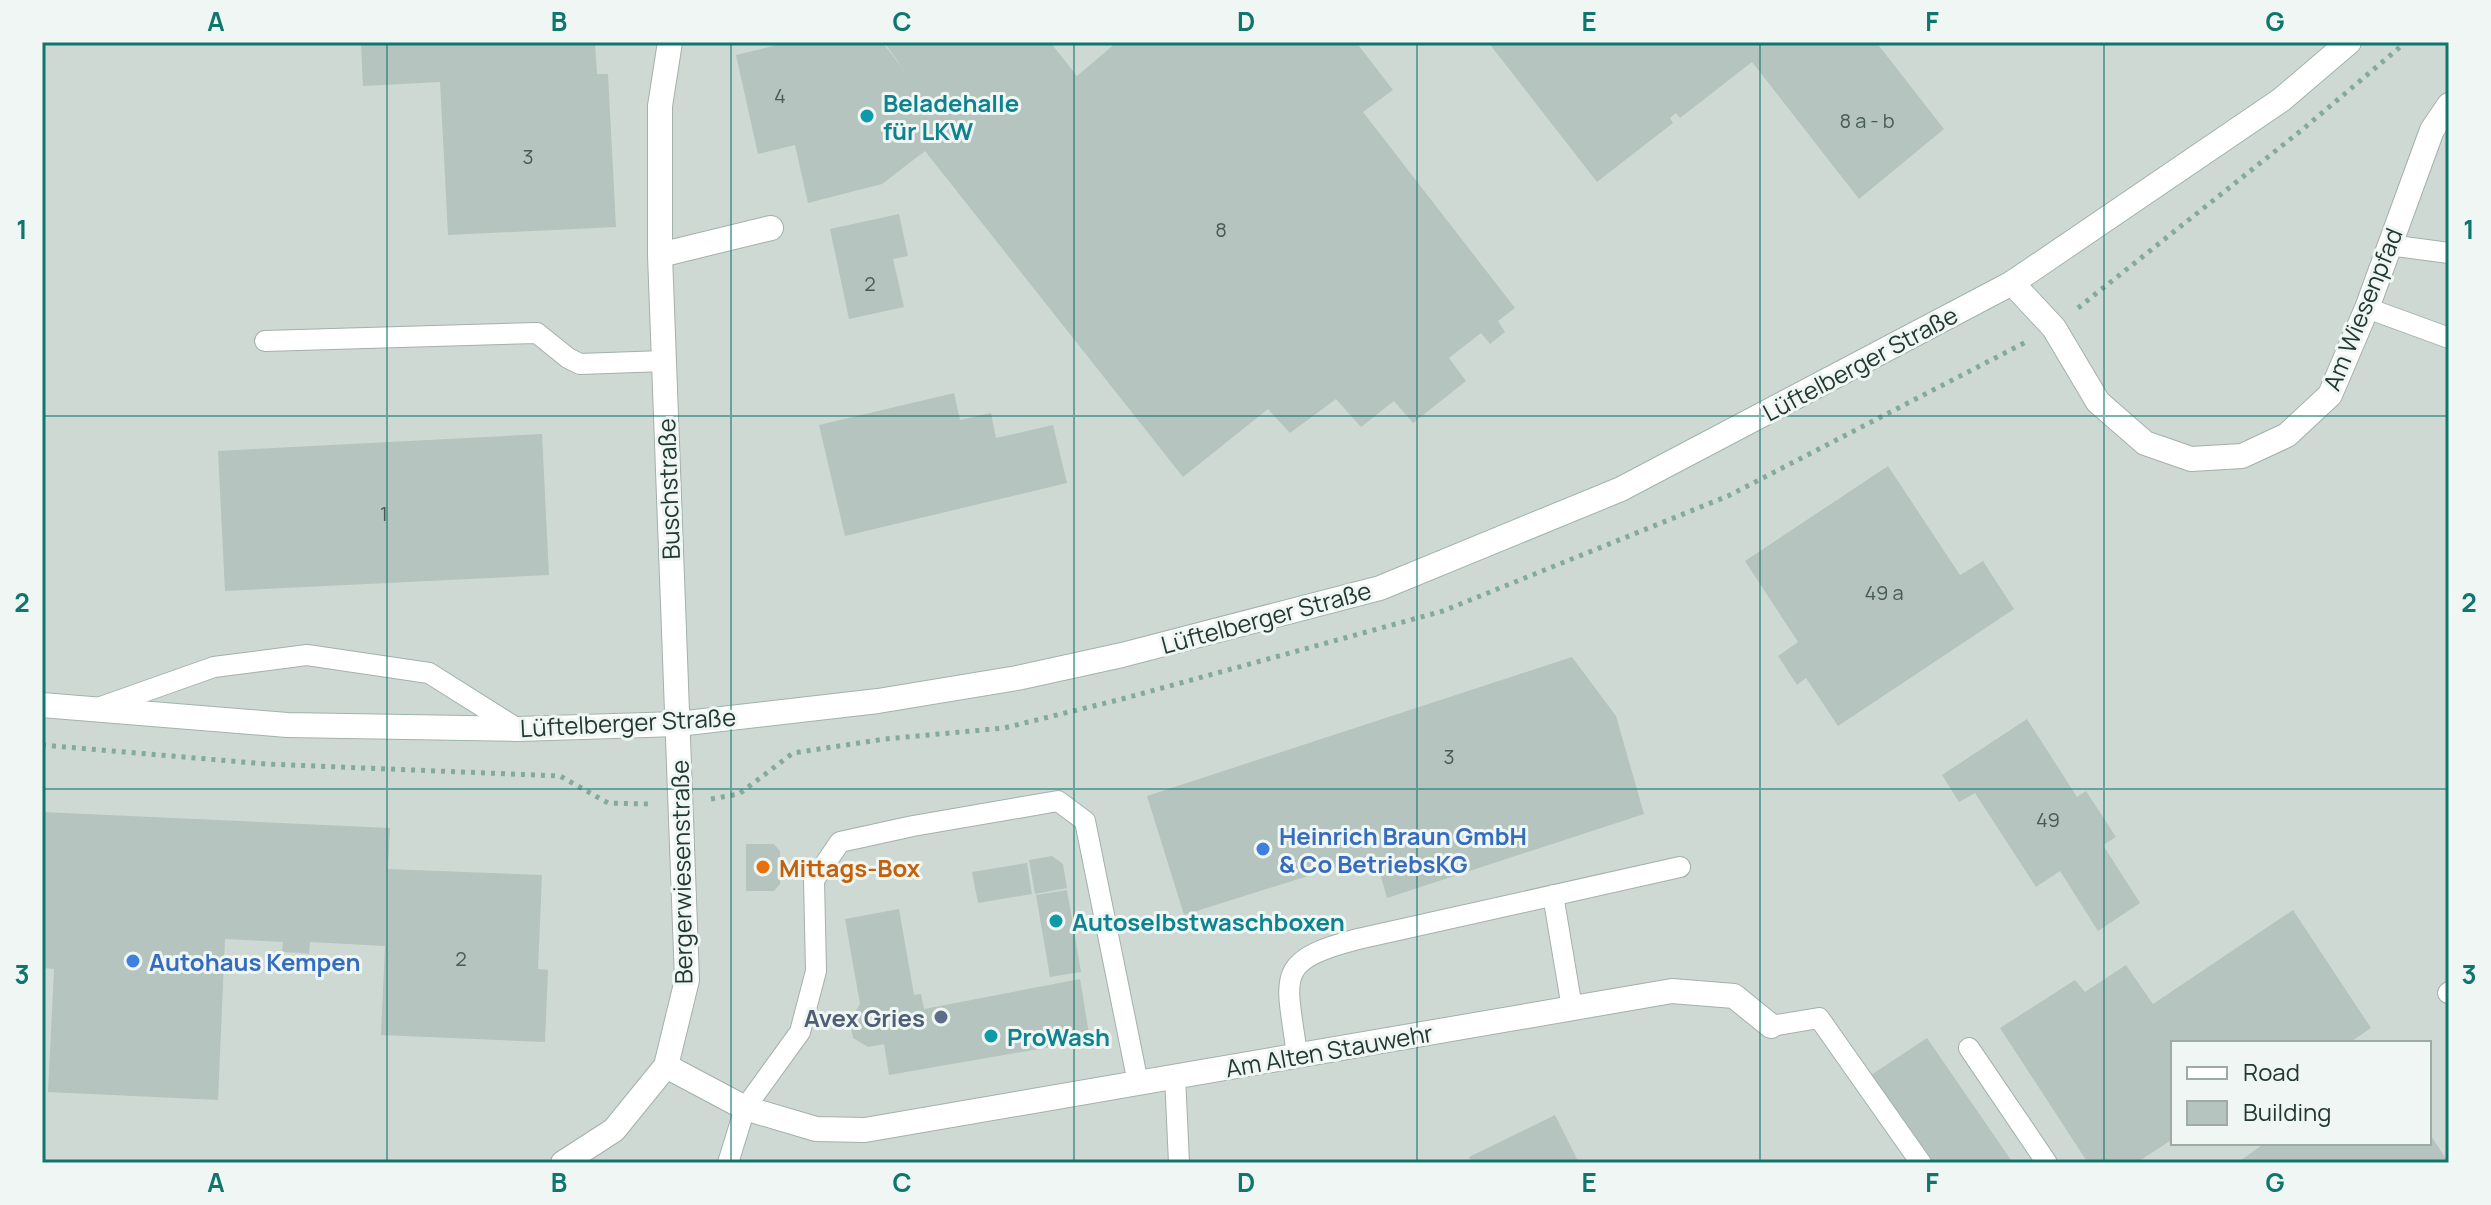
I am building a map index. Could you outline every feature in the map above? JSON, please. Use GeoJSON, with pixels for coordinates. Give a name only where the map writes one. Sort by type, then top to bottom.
{"type":"FeatureCollection","features":[{"type":"Feature","properties":{"kind":"street","name":"Buschstraße"},"geometry":{"type":"LineString","coordinates":[[670,42],[660,106],[660,255],[678,724]]}},
{"type":"Feature","properties":{"kind":"street","name":"Lüftelberger Straße"},"geometry":{"type":"LineString","coordinates":[[42,705],[287,725],[518,729],[678,724],[878,701],[1017,678],[1122,655],[1380,588],[1621,489],[2012,283],[2281,100],[2349,42]]}},
{"type":"Feature","properties":{"kind":"street","name":"Am Wiesenpfad"},"geometry":{"type":"LineString","coordinates":[[2012,283],[2054,328],[2098,402],[2145,443],[2191,459],[2242,456],[2287,435],[2330,395],[2367,308],[2432,130],[2449,105]]}},
{"type":"Feature","properties":{"kind":"street"},"geometry":{"type":"LineString","coordinates":[[660,255],[771,228]]}},
{"type":"Feature","properties":{"kind":"street","name":"Bergerwiesenstraße"},"geometry":{"type":"LineString","coordinates":[[568,1161],[614,1130],[666,1066],[687,980],[678,724]]}},
{"type":"Feature","properties":{"kind":"street","name":"Am Alten Stauwehr"},"geometry":{"type":"LineString","coordinates":[[666,1066],[745,1108],[816,1129],[865,1130],[1672,991],[1734,996],[1771,1026]]}},
{"type":"Feature","properties":{"kind":"lane"},"geometry":{"type":"LineString","coordinates":[[2389,245],[2449,253]]}},
{"type":"Feature","properties":{"kind":"lane"},"geometry":{"type":"LineString","coordinates":[[2367,308],[2449,338]]}},
{"type":"Feature","properties":{"kind":"lane"},"geometry":{"type":"LineString","coordinates":[[265,341],[537,333],[580,364],[664,361]]}},
{"type":"Feature","properties":{"kind":"lane"},"geometry":{"type":"LineString","coordinates":[[91,710],[214,667],[307,655],[429,673],[518,729]]}},
{"type":"Feature","properties":{"kind":"lane"},"geometry":{"type":"LineString","coordinates":[[728,1163],[745,1108],[800,1032],[816,971],[814,880],[840,842],[913,826],[1058,801],[1085,821],[1138,1083]]}},
{"type":"Feature","properties":{"kind":"lane"},"geometry":{"type":"LineString","coordinates":[[1297,1055],[1290,976],[1301,959],[1326,947],[1358,939],[1680,867]]}},
{"type":"Feature","properties":{"kind":"lane"},"geometry":{"type":"LineString","coordinates":[[1553,895],[1572,1008]]}},
{"type":"Feature","properties":{"kind":"lane","name":"Am Alten Stauwehr"},"geometry":{"type":"LineString","coordinates":[[1771,1026],[1819,1018],[1921,1163]]}},
{"type":"Feature","properties":{"kind":"lane"},"geometry":{"type":"LineString","coordinates":[[1969,1048],[2047,1163]]}},
{"type":"Feature","properties":{"kind":"lane"},"geometry":{"type":"LineString","coordinates":[[1175,1076],[1179,1163]]}},
{"type":"Feature","properties":{"kind":"path"},"geometry":{"type":"LineString","coordinates":[[42,745],[266,764],[560,776],[608,803],[681,804],[739,794],[793,753],[885,739],[1004,728],[1443,611],[1728,496],[2054,328],[2303,129],[2406,42]]}},
{"type":"Feature","properties":{"kind":"shaded area"},"geometry":{"type":"Polygon","coordinates":[[[42,42],[2449,42],[2449,1163],[42,1163],[42,42]]]}},
{"type":"Feature","properties":{"kind":"building"},"geometry":{"type":"Polygon","coordinates":[[[361,42],[595,42],[597,74],[608,74],[616,227],[448,235],[440,82],[363,86],[361,42]]]}},
{"type":"Feature","properties":{"kind":"building"},"geometry":{"type":"Polygon","coordinates":[[[790,42],[882,42],[904,70],[884,42],[1050,42],[1077,76],[1117,42],[1356,42],[1393,90],[1363,112],[1515,308],[1498,321],[1505,332],[1490,344],[1481,333],[1449,358],[1466,381],[1413,423],[1394,401],[1361,427],[1336,399],[1290,433],[1268,409],[1183,477],[925,151],[882,184],[808,203],[795,145],[758,154],[736,55],[790,42]]]}},
{"type":"Feature","properties":{"kind":"building"},"geometry":{"type":"Polygon","coordinates":[[[1488,42],[1876,42],[1944,129],[1859,199],[1752,62],[1680,118],[1676,113],[1670,118],[1673,123],[1597,182],[1488,42]]]}},
{"type":"Feature","properties":{"kind":"building"},"geometry":{"type":"Polygon","coordinates":[[[899,214],[908,256],[893,259],[904,307],[849,319],[830,229],[899,214]]]}},
{"type":"Feature","properties":{"kind":"building"},"geometry":{"type":"Polygon","coordinates":[[[954,393],[960,420],[991,413],[996,438],[1053,425],[1067,483],[845,536],[819,425],[954,393]]]}},
{"type":"Feature","properties":{"kind":"building"},"geometry":{"type":"Polygon","coordinates":[[[542,434],[549,575],[225,591],[218,451],[542,434]]]}},
{"type":"Feature","properties":{"kind":"building"},"geometry":{"type":"Polygon","coordinates":[[[1888,466],[1960,575],[1983,561],[2014,609],[1838,726],[1806,678],[1797,685],[1778,656],[1798,642],[1745,561],[1888,466]]]}},
{"type":"Feature","properties":{"kind":"building"},"geometry":{"type":"Polygon","coordinates":[[[1572,657],[1616,716],[1644,814],[1387,898],[1375,855],[1184,915],[1147,796],[1572,657]]]}},
{"type":"Feature","properties":{"kind":"building"},"geometry":{"type":"Polygon","coordinates":[[[2027,719],[2077,797],[2086,791],[2116,837],[2103,845],[2140,903],[2098,931],[2060,871],[2036,887],[1975,793],[1959,802],[1942,775],[2027,719]]]}},
{"type":"Feature","properties":{"kind":"building","name":"Autohaus Kempen"},"geometry":{"type":"Polygon","coordinates":[[[42,812],[390,828],[388,869],[542,875],[538,969],[548,970],[545,1042],[381,1035],[385,946],[310,942],[309,954],[282,952],[283,942],[225,939],[218,1100],[48,1092],[54,969],[42,968],[42,812]]]}},
{"type":"Feature","properties":{"kind":"building","name":"Mittags-Box"},"geometry":{"type":"Polygon","coordinates":[[[746,844],[774,844],[780,851],[780,884],[774,891],[746,891],[746,844]]]}},
{"type":"Feature","properties":{"kind":"building"},"geometry":{"type":"Polygon","coordinates":[[[1052,856],[1063,864],[1067,888],[1035,894],[1029,860],[1052,856]]]}},
{"type":"Feature","properties":{"kind":"building","name":"Autoselbstwaschboxen"},"geometry":{"type":"Polygon","coordinates":[[[1027,863],[1032,894],[978,903],[972,872],[1027,863]]]}},
{"type":"Feature","properties":{"kind":"building","name":"Autoselbstwaschboxen"},"geometry":{"type":"Polygon","coordinates":[[[1067,890],[1081,972],[1050,977],[1036,895],[1067,890]]]}},
{"type":"Feature","properties":{"kind":"building"},"geometry":{"type":"Polygon","coordinates":[[[899,909],[914,995],[921,994],[924,1009],[1080,979],[1090,1040],[889,1075],[884,1044],[868,1047],[853,1038],[850,1021],[860,1004],[845,919],[899,909]]]}},
{"type":"Feature","properties":{"kind":"building"},"geometry":{"type":"Polygon","coordinates":[[[2293,910],[2371,1028],[2352,1041],[2171,1041],[2171,1140],[2136,1163],[2088,1163],[2000,1028],[2075,980],[2085,992],[2126,965],[2153,1004],[2293,910]]]}},
{"type":"Feature","properties":{"kind":"building"},"geometry":{"type":"Polygon","coordinates":[[[1927,1038],[2013,1163],[1927,1163],[1868,1077],[1927,1038]]]}},
{"type":"Feature","properties":{"kind":"building"},"geometry":{"type":"Polygon","coordinates":[[[1555,1115],[1579,1163],[1472,1163],[1469,1157],[1555,1115]]]}},
{"type":"Feature","properties":{"kind":"building"},"geometry":{"type":"Polygon","coordinates":[[[2431,1136],[2449,1163],[2237,1163],[2262,1145],[2431,1145],[2431,1136]]]}},
{"type":"Feature","properties":{"kind":"place","name":"Beladehalle für LKW"},"geometry":{"type":"Point","coordinates":[867,116]}},
{"type":"Feature","properties":{"kind":"place","name":"Heinrich Braun GmbH & Co BetriebsKG"},"geometry":{"type":"Point","coordinates":[1263,849]}},
{"type":"Feature","properties":{"kind":"place","name":"Mittags-Box"},"geometry":{"type":"Point","coordinates":[763,867]}},
{"type":"Feature","properties":{"kind":"place","name":"Autoselbstwaschboxen"},"geometry":{"type":"Point","coordinates":[1056,921]}},
{"type":"Feature","properties":{"kind":"place","name":"Autohaus Kempen"},"geometry":{"type":"Point","coordinates":[133,961]}},
{"type":"Feature","properties":{"kind":"place","name":"Avex Gries"},"geometry":{"type":"Point","coordinates":[941,1017]}},
{"type":"Feature","properties":{"kind":"place","name":"ProWash"},"geometry":{"type":"Point","coordinates":[991,1036]}}]}
